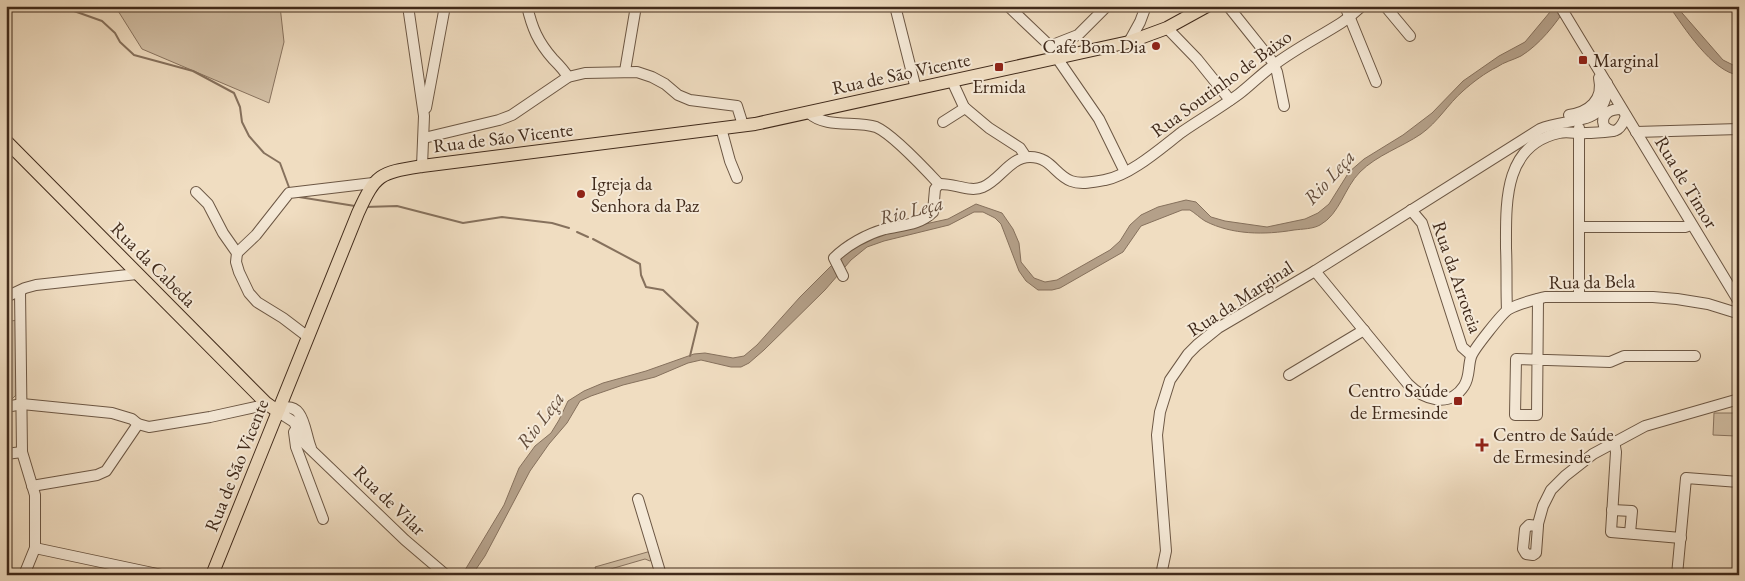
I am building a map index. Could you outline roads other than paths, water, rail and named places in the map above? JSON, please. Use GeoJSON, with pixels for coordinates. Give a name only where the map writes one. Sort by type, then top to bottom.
{"type":"FeatureCollection","features":[{"type":"Feature","properties":{"kind":"main road","name":"Rua de São Vicente"},"geometry":{"type":"LineString","coordinates":[[212,575],[360,208],[373,183],[381,176],[392,171],[422,166],[743,125],[809,113],[1129,42],[1167,28],[1207,6]]}},
{"type":"Feature","properties":{"kind":"main road","name":"Rua da Cabeda"},"geometry":{"type":"LineString","coordinates":[[6,141],[266,403],[273,408],[279,409]]}},
{"type":"Feature","properties":{"kind":"street"},"geometry":{"type":"LineString","coordinates":[[408,6],[424,116],[422,166]]}},
{"type":"Feature","properties":{"kind":"street"},"geometry":{"type":"LineString","coordinates":[[424,116],[445,6]]}},
{"type":"Feature","properties":{"kind":"street"},"geometry":{"type":"LineString","coordinates":[[527,6],[535,34],[568,77]]}},
{"type":"Feature","properties":{"kind":"street"},"geometry":{"type":"LineString","coordinates":[[625,71],[636,6]]}},
{"type":"Feature","properties":{"kind":"street"},"geometry":{"type":"LineString","coordinates":[[895,6],[916,89]]}},
{"type":"Feature","properties":{"kind":"street"},"geometry":{"type":"LineString","coordinates":[[1008,6],[1050,46],[1055,58],[1099,119],[1125,172]]}},
{"type":"Feature","properties":{"kind":"street"},"geometry":{"type":"LineString","coordinates":[[1050,46],[1078,35],[1107,6]]}},
{"type":"Feature","properties":{"kind":"street"},"geometry":{"type":"LineString","coordinates":[[1129,42],[1146,6]]}},
{"type":"Feature","properties":{"kind":"street"},"geometry":{"type":"LineString","coordinates":[[1228,6],[1274,64],[1278,72],[1284,106]]}},
{"type":"Feature","properties":{"kind":"street"},"geometry":{"type":"LineString","coordinates":[[1345,6],[1376,82]]}},
{"type":"Feature","properties":{"kind":"street","name":"Rua Soutinho de Baixo"},"geometry":{"type":"LineString","coordinates":[[1026,157],[1039,158],[1048,162],[1063,176],[1079,183],[1105,180],[1125,172],[1230,100],[1274,64],[1349,17],[1362,6]]}},
{"type":"Feature","properties":{"kind":"street"},"geometry":{"type":"LineString","coordinates":[[1385,6],[1410,36]]}},
{"type":"Feature","properties":{"kind":"street"},"geometry":{"type":"LineString","coordinates":[[1560,6],[1591,59],[1600,82],[1597,100],[1590,112],[1580,120]]}},
{"type":"Feature","properties":{"kind":"street"},"geometry":{"type":"LineString","coordinates":[[1167,28],[1197,59],[1230,100]]}},
{"type":"Feature","properties":{"kind":"street","name":"Rua de Timor"},"geometry":{"type":"LineString","coordinates":[[1591,59],[1739,302]]}},
{"type":"Feature","properties":{"kind":"street"},"geometry":{"type":"LineString","coordinates":[[424,138],[499,120],[512,115],[568,77],[585,73],[625,71],[637,72],[652,77],[665,84],[678,95],[690,100],[737,106],[743,125]]}},
{"type":"Feature","properties":{"kind":"street"},"geometry":{"type":"LineString","coordinates":[[809,113],[820,119],[879,129],[919,163],[939,184],[950,184],[976,190],[992,182],[1010,165],[1026,157],[1020,148],[989,128],[965,108],[952,81]]}},
{"type":"Feature","properties":{"kind":"street"},"geometry":{"type":"LineString","coordinates":[[1607,83],[1605,101],[1622,110]]}},
{"type":"Feature","properties":{"kind":"street","name":"Rua da Marginal"},"geometry":{"type":"LineString","coordinates":[[1481,166],[1496,153],[1537,125],[1552,119],[1580,113],[1596,103],[1605,101]]}},
{"type":"Feature","properties":{"kind":"street","name":"Rua da Marginal"},"geometry":{"type":"LineString","coordinates":[[1161,575],[1166,550],[1157,435],[1160,412],[1170,380],[1188,354],[1202,340],[1225,324],[1540,130],[1556,124],[1573,131],[1580,120],[1594,115],[1602,108],[1605,101]]}},
{"type":"Feature","properties":{"kind":"street"},"geometry":{"type":"LineString","coordinates":[[942,122],[965,108]]}},
{"type":"Feature","properties":{"kind":"street"},"geometry":{"type":"LineString","coordinates":[[1573,131],[1612,109],[1622,110]]}},
{"type":"Feature","properties":{"kind":"street"},"geometry":{"type":"LineString","coordinates":[[1315,270],[1408,384],[1416,392],[1430,398],[1444,400],[1464,387],[1471,355],[1507,310],[1507,206],[1511,178],[1522,157],[1535,144],[1551,136],[1573,131],[1613,131],[1621,127],[1622,110]]}},
{"type":"Feature","properties":{"kind":"street"},"geometry":{"type":"LineString","coordinates":[[1606,113],[1602,119],[1604,126],[1609,131],[1613,131]]}},
{"type":"Feature","properties":{"kind":"street"},"geometry":{"type":"LineString","coordinates":[[721,128],[730,161],[738,178]]}},
{"type":"Feature","properties":{"kind":"street"},"geometry":{"type":"LineString","coordinates":[[1636,132],[1739,129]]}},
{"type":"Feature","properties":{"kind":"street"},"geometry":{"type":"LineString","coordinates":[[1573,131],[1580,144],[1579,297]]}},
{"type":"Feature","properties":{"kind":"street"},"geometry":{"type":"LineString","coordinates":[[237,253],[256,235],[289,193],[373,183]]}},
{"type":"Feature","properties":{"kind":"street"},"geometry":{"type":"LineString","coordinates":[[843,276],[834,258],[841,251],[872,233],[925,219],[933,212],[935,189],[939,184]]}},
{"type":"Feature","properties":{"kind":"street"},"geometry":{"type":"LineString","coordinates":[[196,192],[208,204],[237,253],[236,262],[249,294],[256,302],[283,318],[308,337]]}},
{"type":"Feature","properties":{"kind":"street","name":"Rua da Arroteia"},"geometry":{"type":"LineString","coordinates":[[1412,210],[1422,223],[1462,347],[1471,355]]}},
{"type":"Feature","properties":{"kind":"street"},"geometry":{"type":"LineString","coordinates":[[1579,226],[1685,227],[1691,225]]}},
{"type":"Feature","properties":{"kind":"street"},"geometry":{"type":"LineString","coordinates":[[6,297],[36,286],[137,274]]}},
{"type":"Feature","properties":{"kind":"street"},"geometry":{"type":"LineString","coordinates":[[20,291],[22,452],[35,495],[35,548],[24,575]]}},
{"type":"Feature","properties":{"kind":"street","name":"Rua da Bela"},"geometry":{"type":"LineString","coordinates":[[1507,310],[1545,297],[1579,297],[1678,299],[1739,312]]}},
{"type":"Feature","properties":{"kind":"street"},"geometry":{"type":"LineString","coordinates":[[1538,299],[1539,359],[1537,415],[1515,415],[1516,359],[1539,359],[1610,362],[1624,356],[1695,356]]}},
{"type":"Feature","properties":{"kind":"street"},"geometry":{"type":"LineString","coordinates":[[1289,375],[1364,330]]}},
{"type":"Feature","properties":{"kind":"street"},"geometry":{"type":"LineString","coordinates":[[1538,526],[1543,506],[1551,490],[1565,476],[1593,454],[1645,426],[1739,399]]}},
{"type":"Feature","properties":{"kind":"street"},"geometry":{"type":"LineString","coordinates":[[6,407],[22,404],[112,413],[149,427],[185,422],[260,406],[266,403]]}},
{"type":"Feature","properties":{"kind":"street","name":"Rua de Vilar"},"geometry":{"type":"LineString","coordinates":[[311,448],[302,418],[298,412],[288,406],[279,409],[294,422],[304,443],[405,540],[446,575]]}},
{"type":"Feature","properties":{"kind":"street"},"geometry":{"type":"LineString","coordinates":[[32,486],[97,475],[106,471],[138,424]]}},
{"type":"Feature","properties":{"kind":"street"},"geometry":{"type":"LineString","coordinates":[[297,428],[294,432],[296,447],[323,519]]}},
{"type":"Feature","properties":{"kind":"street"},"geometry":{"type":"LineString","coordinates":[[1614,441],[1616,452],[1611,532],[1681,538]]}},
{"type":"Feature","properties":{"kind":"street"},"geometry":{"type":"LineString","coordinates":[[6,454],[22,452]]}},
{"type":"Feature","properties":{"kind":"street"},"geometry":{"type":"LineString","coordinates":[[1677,575],[1686,478],[1739,482]]}},
{"type":"Feature","properties":{"kind":"street"},"geometry":{"type":"LineString","coordinates":[[638,499],[660,575]]}},
{"type":"Feature","properties":{"kind":"street"},"geometry":{"type":"LineString","coordinates":[[1612,510],[1632,511],[1630,533]]}},
{"type":"Feature","properties":{"kind":"street"},"geometry":{"type":"LineString","coordinates":[[35,548],[162,575]]}},
{"type":"Feature","properties":{"kind":"waterway"},"geometry":{"type":"LineString","coordinates":[[60,6],[102,21],[134,55],[193,71],[234,93],[240,107],[242,122],[249,136],[264,153],[280,163],[290,190]]}},
{"type":"Feature","properties":{"kind":"waterway"},"geometry":{"type":"LineString","coordinates":[[299,197],[355,206]]}},
{"type":"Feature","properties":{"kind":"waterway"},"geometry":{"type":"LineString","coordinates":[[365,207],[397,206],[463,223],[502,217],[552,223],[569,228]]}},
{"type":"Feature","properties":{"kind":"waterway"},"geometry":{"type":"LineString","coordinates":[[577,232],[588,237]]}},
{"type":"Feature","properties":{"kind":"waterway"},"geometry":{"type":"LineString","coordinates":[[593,239],[640,264],[641,275],[646,287],[663,290],[698,323],[690,356]]}},
{"type":"Feature","properties":{"kind":"place","name":"Café Bom Dia"},"geometry":{"type":"Point","coordinates":[1156,46]}},
{"type":"Feature","properties":{"kind":"place","name":"Marginal"},"geometry":{"type":"Point","coordinates":[1583,60]}},
{"type":"Feature","properties":{"kind":"place","name":"Ermida"},"geometry":{"type":"Point","coordinates":[999,67]}},
{"type":"Feature","properties":{"kind":"place","name":"Igreja da Senhora da Paz"},"geometry":{"type":"Point","coordinates":[581,194]}},
{"type":"Feature","properties":{"kind":"place","name":"Centro Saúde de Ermesinde"},"geometry":{"type":"Point","coordinates":[1458,401]}},
{"type":"Feature","properties":{"kind":"place","name":"Centro de Saúde de Ermesinde"},"geometry":{"type":"Point","coordinates":[1482,445]}},
{"type":"Feature","properties":{"kind":"water label","name":"Rio Leça"},"geometry":{"type":"Point","coordinates":[1329,177]}},
{"type":"Feature","properties":{"kind":"water label","name":"Rio Leça"},"geometry":{"type":"Point","coordinates":[911,210]}},
{"type":"Feature","properties":{"kind":"water label","name":"Rio Leça"},"geometry":{"type":"Point","coordinates":[540,420]}}]}
